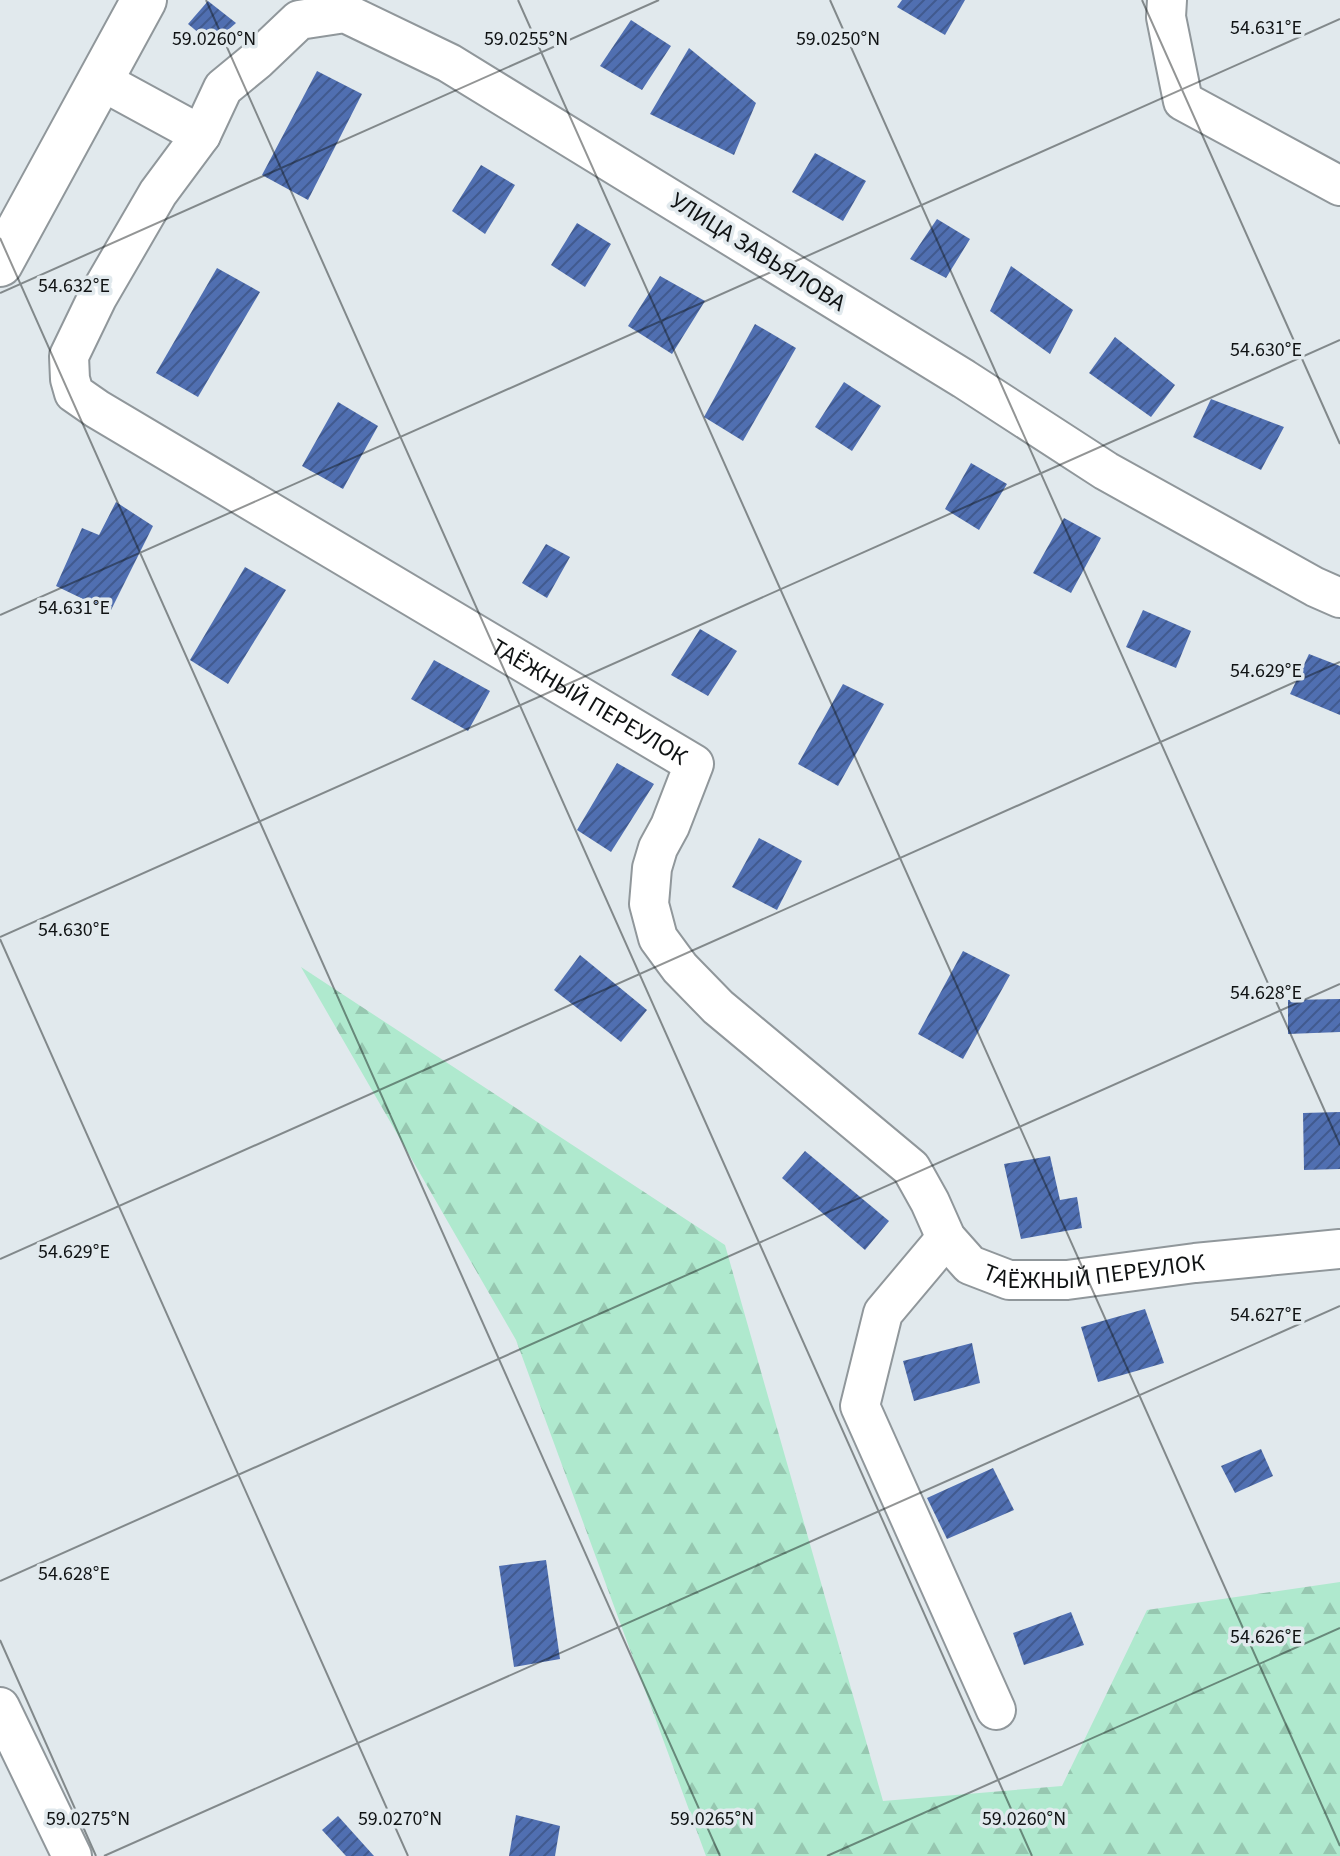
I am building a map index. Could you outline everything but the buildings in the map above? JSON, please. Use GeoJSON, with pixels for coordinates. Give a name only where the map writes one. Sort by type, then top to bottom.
{"type":"FeatureCollection","features":[{"type":"Feature","properties":{"kind":"street"},"geometry":{"type":"LineString","coordinates":[[0,264],[144,0]]}},
{"type":"Feature","properties":{"kind":"street"},"geometry":{"type":"LineString","coordinates":[[1167,0],[1166,17],[1183,101],[1340,186]]}},
{"type":"Feature","properties":{"kind":"street","name":"УЛИЦА ЗАВЬЯЛОВА"},"geometry":{"type":"LineString","coordinates":[[201,135],[223,88],[299,20],[345,13],[449,63],[964,379],[1106,471],[1340,598]]}},
{"type":"Feature","properties":{"kind":"street"},"geometry":{"type":"LineString","coordinates":[[100,80],[201,135]]}},
{"type":"Feature","properties":{"kind":"street","name":"ТАЁЖНЫЙ ПЕРЕУЛОК"},"geometry":{"type":"LineString","coordinates":[[201,135],[158,193],[97,298],[69,356],[74,393],[694,764],[652,868],[649,904],[658,938],[680,968],[718,1007],[911,1168],[946,1238],[970,1265],[1009,1280],[1067,1280],[1195,1263],[1340,1249]]}},
{"type":"Feature","properties":{"kind":"street"},"geometry":{"type":"LineString","coordinates":[[946,1238],[883,1313],[860,1406],[996,1710]]}},
{"type":"Feature","properties":{"kind":"street"},"geometry":{"type":"LineString","coordinates":[[0,1707],[72,1856]]}},
{"type":"Feature","properties":{"kind":"green space"},"geometry":{"type":"Polygon","coordinates":[[[301,967],[725,1245],[883,1801],[1062,1786],[1147,1610],[1340,1582],[1340,1856],[706,1856],[516,1340],[301,967]]]}}]}
